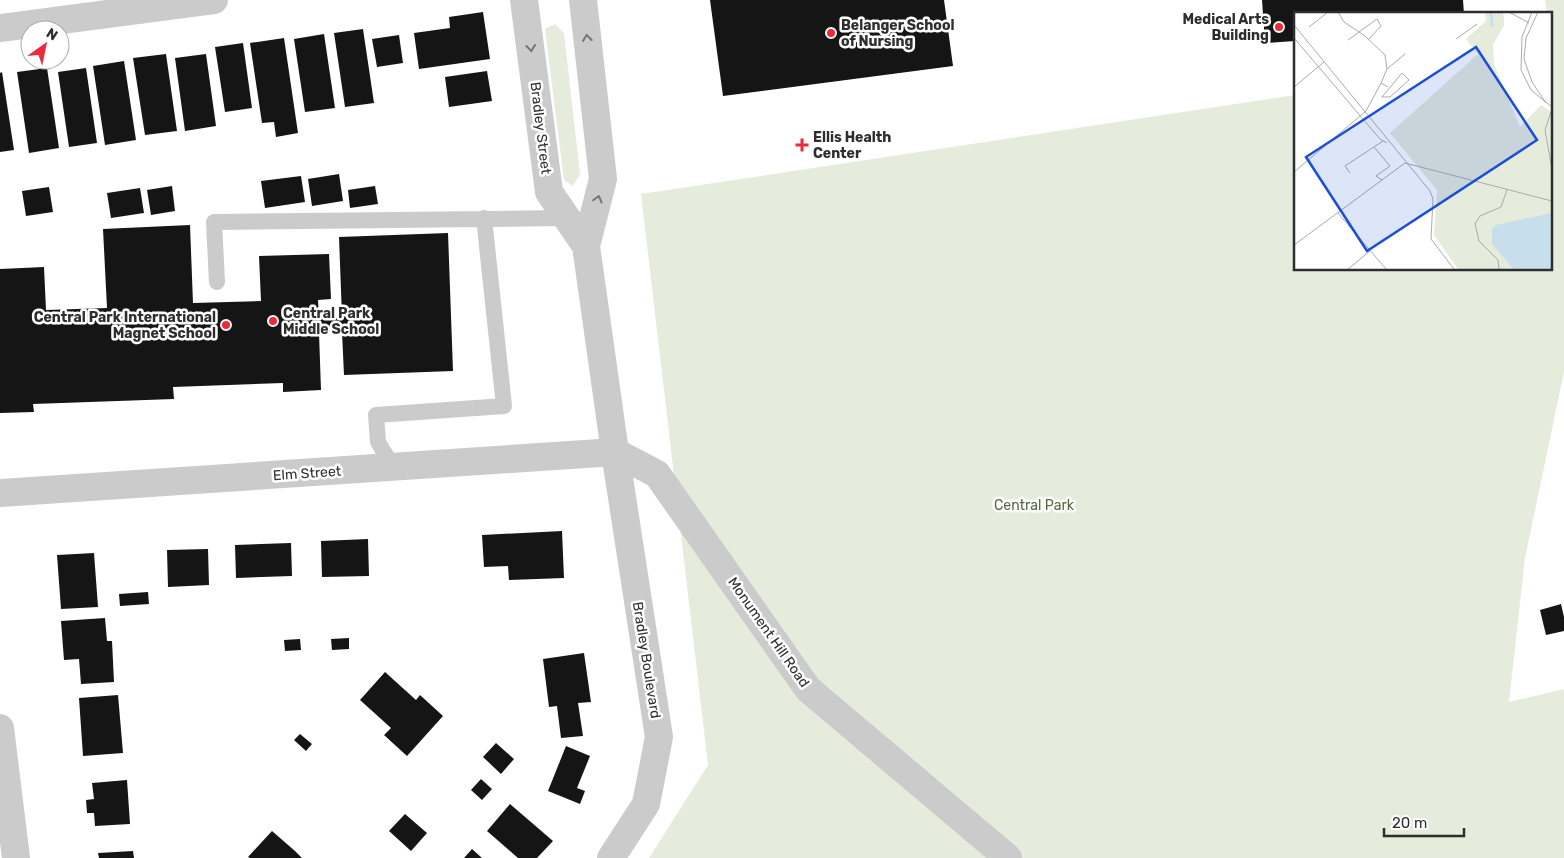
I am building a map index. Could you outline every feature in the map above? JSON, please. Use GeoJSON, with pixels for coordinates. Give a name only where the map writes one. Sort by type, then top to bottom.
{"type":"FeatureCollection","features":[{"type":"Feature","properties":{"kind":"street"},"geometry":{"type":"LineString","coordinates":[[0,28],[214,0]]}},
{"type":"Feature","properties":{"kind":"street","name":"Bradley Street"},"geometry":{"type":"LineString","coordinates":[[524,0],[549,192],[586,246]]}},
{"type":"Feature","properties":{"kind":"street","name":"Bradley Street"},"geometry":{"type":"LineString","coordinates":[[583,0],[603,179],[586,246],[614,452]]}},
{"type":"Feature","properties":{"kind":"street","name":"Elm Street"},"geometry":{"type":"LineString","coordinates":[[0,493],[614,452]]}},
{"type":"Feature","properties":{"kind":"street","name":"Bradley Boulevard"},"geometry":{"type":"LineString","coordinates":[[611,858],[646,804],[659,737],[614,452]]}},
{"type":"Feature","properties":{"kind":"street","name":"Monument Hill Road"},"geometry":{"type":"LineString","coordinates":[[614,452],[657,474],[808,689],[1008,858]]}},
{"type":"Feature","properties":{"kind":"street"},"geometry":{"type":"LineString","coordinates":[[0,728],[16,858]]}},
{"type":"Feature","properties":{"kind":"lane"},"geometry":{"type":"LineString","coordinates":[[393,467],[378,442],[376,415],[504,406],[484,218]]}},
{"type":"Feature","properties":{"kind":"lane"},"geometry":{"type":"LineString","coordinates":[[217,282],[214,222],[567,218]]}},
{"type":"Feature","properties":{"kind":"green space","name":"Central Park"},"geometry":{"type":"Polygon","coordinates":[[[1545,0],[1564,0],[1564,372],[1525,558],[1509,702],[1564,689],[1564,858],[649,858],[708,765],[641,194],[1294,95],[1294,270],[1552,270],[1552,12],[1547,12],[1545,0]]]}},
{"type":"Feature","properties":{"kind":"green space"},"geometry":{"type":"Polygon","coordinates":[[[555,24],[564,33],[580,174],[573,186],[564,180],[545,29],[555,24]]]}},
{"type":"Feature","properties":{"kind":"building","name":"Belanger School of Nursing"},"geometry":{"type":"Polygon","coordinates":[[[710,0],[944,0],[953,66],[723,96],[710,0]]]}},
{"type":"Feature","properties":{"kind":"building","name":"Medical Arts Building"},"geometry":{"type":"Polygon","coordinates":[[[1262,0],[1463,0],[1464,12],[1294,12],[1294,41],[1265,43],[1262,0]]]}},
{"type":"Feature","properties":{"kind":"building"},"geometry":{"type":"Polygon","coordinates":[[[483,12],[490,59],[419,69],[414,33],[450,28],[449,17],[483,12]]]}},
{"type":"Feature","properties":{"kind":"building"},"geometry":{"type":"Polygon","coordinates":[[[363,29],[374,103],[345,107],[334,33],[363,29]]]}},
{"type":"Feature","properties":{"kind":"building"},"geometry":{"type":"Polygon","coordinates":[[[324,34],[335,108],[305,112],[294,39],[324,34]]]}},
{"type":"Feature","properties":{"kind":"building"},"geometry":{"type":"Polygon","coordinates":[[[399,35],[403,63],[377,67],[372,39],[399,35]]]}},
{"type":"Feature","properties":{"kind":"building"},"geometry":{"type":"Polygon","coordinates":[[[284,38],[298,133],[276,137],[274,122],[262,123],[250,43],[284,38]]]}},
{"type":"Feature","properties":{"kind":"building"},"geometry":{"type":"Polygon","coordinates":[[[243,43],[252,108],[225,112],[215,47],[243,43]]]}},
{"type":"Feature","properties":{"kind":"building"},"geometry":{"type":"Polygon","coordinates":[[[166,54],[177,131],[145,135],[133,58],[166,54]]]}},
{"type":"Feature","properties":{"kind":"building"},"geometry":{"type":"Polygon","coordinates":[[[206,54],[216,126],[185,131],[175,58],[206,54]]]}},
{"type":"Feature","properties":{"kind":"building"},"geometry":{"type":"Polygon","coordinates":[[[124,61],[136,140],[105,145],[93,66],[124,61]]]}},
{"type":"Feature","properties":{"kind":"building"},"geometry":{"type":"Polygon","coordinates":[[[86,68],[97,143],[69,147],[58,72],[86,68]]]}},
{"type":"Feature","properties":{"kind":"building"},"geometry":{"type":"Polygon","coordinates":[[[47,70],[59,148],[29,153],[17,72],[47,70]]]}},
{"type":"Feature","properties":{"kind":"building"},"geometry":{"type":"Polygon","coordinates":[[[487,71],[492,101],[449,107],[445,77],[487,71]]]}},
{"type":"Feature","properties":{"kind":"building"},"geometry":{"type":"Polygon","coordinates":[[[2,72],[14,150],[0,152],[0,73],[2,72]]]}},
{"type":"Feature","properties":{"kind":"building"},"geometry":{"type":"Polygon","coordinates":[[[339,174],[343,201],[312,206],[308,179],[339,174]]]}},
{"type":"Feature","properties":{"kind":"building"},"geometry":{"type":"Polygon","coordinates":[[[301,176],[305,202],[265,208],[261,181],[301,176]]]}},
{"type":"Feature","properties":{"kind":"building"},"geometry":{"type":"Polygon","coordinates":[[[172,186],[175,211],[151,215],[147,190],[172,186]]]}},
{"type":"Feature","properties":{"kind":"building"},"geometry":{"type":"Polygon","coordinates":[[[375,186],[378,204],[350,208],[348,190],[375,186]]]}},
{"type":"Feature","properties":{"kind":"building"},"geometry":{"type":"Polygon","coordinates":[[[49,187],[53,212],[26,216],[22,191],[49,187]]]}},
{"type":"Feature","properties":{"kind":"building"},"geometry":{"type":"Polygon","coordinates":[[[140,188],[144,213],[111,218],[107,193],[140,188]]]}},
{"type":"Feature","properties":{"kind":"building","name":"Central Park International Magnet School"},"geometry":{"type":"Polygon","coordinates":[[[190,225],[193,303],[261,301],[259,256],[329,254],[331,299],[318,300],[319,318],[342,317],[339,237],[448,233],[453,371],[344,375],[342,332],[319,333],[321,390],[283,392],[283,383],[173,387],[174,399],[33,404],[34,412],[0,413],[0,269],[44,267],[46,310],[107,308],[103,229],[190,225]]]}},
{"type":"Feature","properties":{"kind":"building"},"geometry":{"type":"Polygon","coordinates":[[[562,531],[564,578],[509,580],[508,566],[484,567],[482,535],[562,531]]]}},
{"type":"Feature","properties":{"kind":"building"},"geometry":{"type":"Polygon","coordinates":[[[368,539],[369,576],[322,577],[321,541],[368,539]]]}},
{"type":"Feature","properties":{"kind":"building"},"geometry":{"type":"Polygon","coordinates":[[[291,543],[292,576],[236,578],[235,545],[291,543]]]}},
{"type":"Feature","properties":{"kind":"building"},"geometry":{"type":"Polygon","coordinates":[[[208,549],[209,585],[168,587],[167,550],[208,549]]]}},
{"type":"Feature","properties":{"kind":"building"},"geometry":{"type":"Polygon","coordinates":[[[94,553],[98,607],[61,609],[57,555],[94,553]]]}},
{"type":"Feature","properties":{"kind":"building"},"geometry":{"type":"Polygon","coordinates":[[[148,592],[149,604],[120,606],[119,594],[148,592]]]}},
{"type":"Feature","properties":{"kind":"building"},"geometry":{"type":"Polygon","coordinates":[[[1561,604],[1564,617],[1564,631],[1546,635],[1540,610],[1561,604]]]}},
{"type":"Feature","properties":{"kind":"building"},"geometry":{"type":"Polygon","coordinates":[[[105,618],[107,641],[112,641],[114,682],[81,684],[79,659],[64,660],[61,621],[105,618]]]}},
{"type":"Feature","properties":{"kind":"building"},"geometry":{"type":"Polygon","coordinates":[[[349,638],[349,649],[332,650],[331,639],[349,638]]]}},
{"type":"Feature","properties":{"kind":"building"},"geometry":{"type":"Polygon","coordinates":[[[300,639],[301,650],[285,651],[284,640],[300,639]]]}},
{"type":"Feature","properties":{"kind":"building"},"geometry":{"type":"Polygon","coordinates":[[[584,653],[591,702],[578,703],[583,736],[561,738],[557,706],[549,707],[543,659],[584,653]]]}},
{"type":"Feature","properties":{"kind":"building"},"geometry":{"type":"Polygon","coordinates":[[[385,672],[416,700],[420,695],[443,716],[407,756],[384,735],[391,728],[360,700],[385,672]]]}},
{"type":"Feature","properties":{"kind":"building"},"geometry":{"type":"Polygon","coordinates":[[[118,695],[123,753],[83,756],[79,698],[118,695]]]}},
{"type":"Feature","properties":{"kind":"building"},"geometry":{"type":"Polygon","coordinates":[[[300,734],[312,744],[306,751],[294,740],[300,734]]]}},
{"type":"Feature","properties":{"kind":"building"},"geometry":{"type":"Polygon","coordinates":[[[496,743],[514,759],[501,774],[483,757],[496,743]]]}},
{"type":"Feature","properties":{"kind":"building"},"geometry":{"type":"Polygon","coordinates":[[[566,746],[590,756],[577,788],[585,791],[580,804],[548,791],[566,746]]]}},
{"type":"Feature","properties":{"kind":"building"},"geometry":{"type":"Polygon","coordinates":[[[481,779],[492,789],[482,800],[471,790],[481,779]]]}},
{"type":"Feature","properties":{"kind":"building"},"geometry":{"type":"Polygon","coordinates":[[[127,780],[130,824],[95,826],[94,813],[87,813],[86,800],[94,799],[92,783],[127,780]]]}},
{"type":"Feature","properties":{"kind":"building"},"geometry":{"type":"Polygon","coordinates":[[[510,804],[553,841],[537,858],[518,858],[487,831],[510,804]]]}},
{"type":"Feature","properties":{"kind":"building"},"geometry":{"type":"Polygon","coordinates":[[[405,814],[427,833],[411,851],[389,831],[405,814]]]}},
{"type":"Feature","properties":{"kind":"building"},"geometry":{"type":"Polygon","coordinates":[[[272,831],[295,851],[302,858],[248,857],[272,831]]]}},
{"type":"Feature","properties":{"kind":"building"},"geometry":{"type":"Polygon","coordinates":[[[472,849],[482,858],[464,858],[472,849]]]}},
{"type":"Feature","properties":{"kind":"building"},"geometry":{"type":"Polygon","coordinates":[[[133,851],[134,858],[99,858],[98,853],[133,851]]]}},
{"type":"Feature","properties":{"kind":"place","name":"Medical Arts Building"},"geometry":{"type":"Point","coordinates":[1279,27]}},
{"type":"Feature","properties":{"kind":"place","name":"Belanger School of Nursing"},"geometry":{"type":"Point","coordinates":[831,33]}},
{"type":"Feature","properties":{"kind":"place","name":"Ellis Health Center"},"geometry":{"type":"Point","coordinates":[802,145]}},
{"type":"Feature","properties":{"kind":"place","name":"Central Park Middle School"},"geometry":{"type":"Point","coordinates":[273,321]}},
{"type":"Feature","properties":{"kind":"place","name":"Central Park International Magnet School"},"geometry":{"type":"Point","coordinates":[226,325]}}]}
